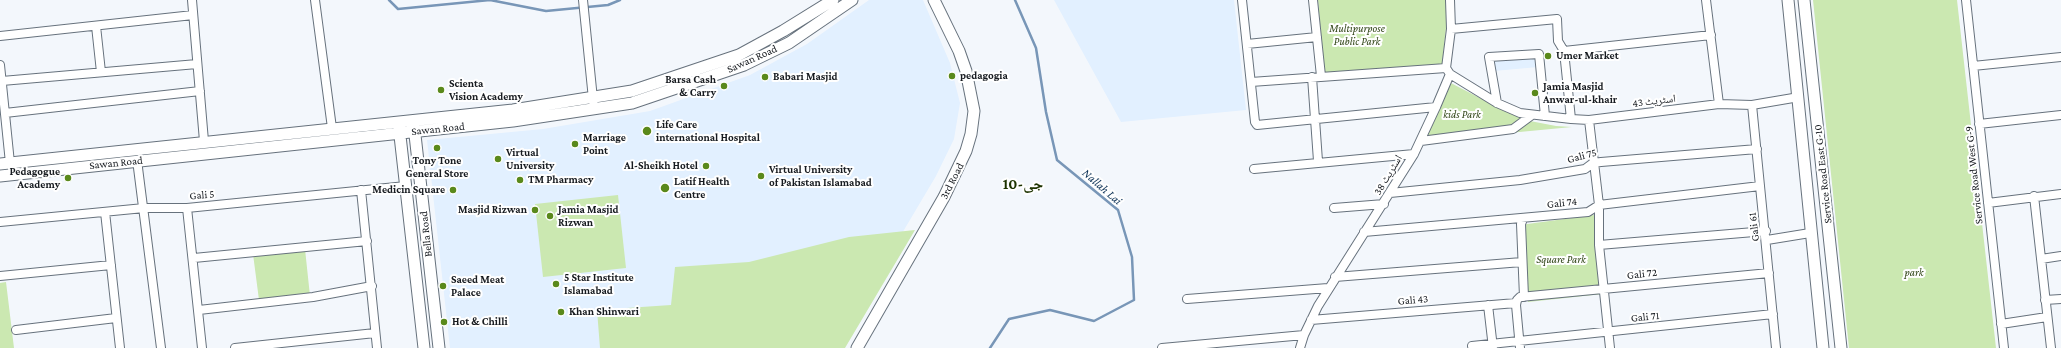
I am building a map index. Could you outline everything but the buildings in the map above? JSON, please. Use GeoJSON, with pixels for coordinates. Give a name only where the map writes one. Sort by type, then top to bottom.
{"type":"FeatureCollection","features":[{"type":"Feature","properties":{"kind":"main road","name":"Sawan Road"},"geometry":{"type":"LineString","coordinates":[[0,176],[137,160],[513,121],[593,103],[739,55],[783,31],[833,0]]}},
{"type":"Feature","properties":{"kind":"main road","name":"Sawan Road"},"geometry":{"type":"LineString","coordinates":[[5,164],[414,119],[593,103],[632,103],[744,66],[788,43],[852,0]]}},
{"type":"Feature","properties":{"kind":"main road","name":"3rd Road"},"geometry":{"type":"LineString","coordinates":[[857,348],[944,197],[961,163],[972,134],[974,111],[966,71],[959,51],[934,0]]}},
{"type":"Feature","properties":{"kind":"main road","name":"Service Road East G-10"},"geometry":{"type":"LineString","coordinates":[[1788,0],[1799,97],[1810,233],[1823,348]]}},
{"type":"Feature","properties":{"kind":"main road","name":"Service Road East G-10"},"geometry":{"type":"LineString","coordinates":[[1804,0],[1841,348]]}},
{"type":"Feature","properties":{"kind":"main road","name":"Bella Road"},"geometry":{"type":"LineString","coordinates":[[414,119],[439,348]]}},
{"type":"Feature","properties":{"kind":"main road","name":"Bella Road"},"geometry":{"type":"LineString","coordinates":[[399,121],[424,348]]}},
{"type":"Feature","properties":{"kind":"main road"},"geometry":{"type":"LineString","coordinates":[[414,262],[429,261]]}},
{"type":"Feature","properties":{"kind":"main road"},"geometry":{"type":"LineString","coordinates":[[1818,308],[1837,306]]}},
{"type":"Feature","properties":{"kind":"street"},"geometry":{"type":"LineString","coordinates":[[192,0],[204,141]]}},
{"type":"Feature","properties":{"kind":"street"},"geometry":{"type":"LineString","coordinates":[[315,0],[332,128]]}},
{"type":"Feature","properties":{"kind":"street"},"geometry":{"type":"LineString","coordinates":[[582,0],[593,103]]}},
{"type":"Feature","properties":{"kind":"street"},"geometry":{"type":"LineString","coordinates":[[1242,0],[1255,122],[1257,125],[1436,107]]}},
{"type":"Feature","properties":{"kind":"street"},"geometry":{"type":"LineString","coordinates":[[1313,0],[1317,37],[1315,120],[1318,161]]}},
{"type":"Feature","properties":{"kind":"street","name":"اسٹریٹ 38"},"geometry":{"type":"LineString","coordinates":[[1300,348],[1311,320],[1328,288],[1384,204],[1414,154],[1436,107],[1448,71],[1451,29],[1450,0]]}},
{"type":"Feature","properties":{"kind":"street"},"geometry":{"type":"LineString","coordinates":[[1706,0],[1719,104]]}},
{"type":"Feature","properties":{"kind":"street","name":"Service Road West G-9"},"geometry":{"type":"LineString","coordinates":[[1966,0],[2004,348]]}},
{"type":"Feature","properties":{"kind":"street"},"geometry":{"type":"LineString","coordinates":[[0,36],[193,15]]}},
{"type":"Feature","properties":{"kind":"street"},"geometry":{"type":"LineString","coordinates":[[1451,29],[1557,19],[1558,41],[1564,51],[1571,119]]}},
{"type":"Feature","properties":{"kind":"street"},"geometry":{"type":"LineString","coordinates":[[96,26],[101,72]]}},
{"type":"Feature","properties":{"kind":"street"},"geometry":{"type":"LineString","coordinates":[[1564,51],[1711,35]]}},
{"type":"Feature","properties":{"kind":"street"},"geometry":{"type":"LineString","coordinates":[[1247,44],[1317,37]]}},
{"type":"Feature","properties":{"kind":"street"},"geometry":{"type":"LineString","coordinates":[[1496,103],[1489,58],[1539,54],[1545,116]]}},
{"type":"Feature","properties":{"kind":"street"},"geometry":{"type":"LineString","coordinates":[[1973,66],[2061,57]]}},
{"type":"Feature","properties":{"kind":"street"},"geometry":{"type":"LineString","coordinates":[[2,81],[198,64]]}},
{"type":"Feature","properties":{"kind":"street"},"geometry":{"type":"LineString","coordinates":[[0,65],[2,81],[1,91],[5,113],[5,164]]}},
{"type":"Feature","properties":{"kind":"street"},"geometry":{"type":"LineString","coordinates":[[1251,82],[1317,76],[1448,71]]}},
{"type":"Feature","properties":{"kind":"street","name":"اسٹریٹ 43"},"geometry":{"type":"LineString","coordinates":[[1448,71],[1496,103],[1520,113],[1571,119],[1589,120],[1719,104],[1752,104],[1799,97]]}},
{"type":"Feature","properties":{"kind":"street"},"geometry":{"type":"LineString","coordinates":[[5,113],[200,91]]}},
{"type":"Feature","properties":{"kind":"street","name":"Gali 61"},"geometry":{"type":"LineString","coordinates":[[1752,104],[1767,240],[1776,348]]}},
{"type":"Feature","properties":{"kind":"street"},"geometry":{"type":"LineString","coordinates":[[1421,141],[1513,129],[1532,115]]}},
{"type":"Feature","properties":{"kind":"street"},"geometry":{"type":"LineString","coordinates":[[1979,124],[2061,115]]}},
{"type":"Feature","properties":{"kind":"street"},"geometry":{"type":"LineString","coordinates":[[1589,120],[1599,205],[1599,245],[1605,289],[1610,348]]}},
{"type":"Feature","properties":{"kind":"street","name":"Gali 75"},"geometry":{"type":"LineString","coordinates":[[1390,193],[1520,180],[1585,169],[1593,163],[1757,149]]}},
{"type":"Feature","properties":{"kind":"street"},"geometry":{"type":"LineString","coordinates":[[1254,169],[1318,161],[1414,154]]}},
{"type":"Feature","properties":{"kind":"street"},"geometry":{"type":"LineString","coordinates":[[137,160],[161,348]]}},
{"type":"Feature","properties":{"kind":"street","name":"Gali 5"},"geometry":{"type":"LineString","coordinates":[[0,222],[144,208],[187,208],[406,186]]}},
{"type":"Feature","properties":{"kind":"street","name":"Gali 74"},"geometry":{"type":"LineString","coordinates":[[1364,232],[1588,212],[1599,205],[1760,186]]}},
{"type":"Feature","properties":{"kind":"street"},"geometry":{"type":"LineString","coordinates":[[361,190],[372,286],[377,348]]}},
{"type":"Feature","properties":{"kind":"street"},"geometry":{"type":"LineString","coordinates":[[1988,203],[2034,196],[2061,194]]}},
{"type":"Feature","properties":{"kind":"street"},"geometry":{"type":"LineString","coordinates":[[2034,196],[2051,348]]}},
{"type":"Feature","properties":{"kind":"street"},"geometry":{"type":"LineString","coordinates":[[1334,208],[1384,204]]}},
{"type":"Feature","properties":{"kind":"street"},"geometry":{"type":"LineString","coordinates":[[187,208],[194,258],[202,348]]}},
{"type":"Feature","properties":{"kind":"street"},"geometry":{"type":"LineString","coordinates":[[105,212],[120,348]]}},
{"type":"Feature","properties":{"kind":"street"},"geometry":{"type":"LineString","coordinates":[[1519,345],[1519,299],[1522,262],[1521,224],[1523,218]]}},
{"type":"Feature","properties":{"kind":"street"},"geometry":{"type":"LineString","coordinates":[[1599,245],[1766,231]]}},
{"type":"Feature","properties":{"kind":"street"},"geometry":{"type":"LineString","coordinates":[[1767,240],[1810,233]]}},
{"type":"Feature","properties":{"kind":"street"},"geometry":{"type":"LineString","coordinates":[[194,258],[367,241]]}},
{"type":"Feature","properties":{"kind":"street"},"geometry":{"type":"LineString","coordinates":[[2041,258],[2061,256]]}},
{"type":"Feature","properties":{"kind":"street"},"geometry":{"type":"LineString","coordinates":[[1336,277],[1522,262]]}},
{"type":"Feature","properties":{"kind":"street"},"geometry":{"type":"LineString","coordinates":[[0,276],[111,265]]}},
{"type":"Feature","properties":{"kind":"street","name":"Gali 72"},"geometry":{"type":"LineString","coordinates":[[1519,299],[1769,273]]}},
{"type":"Feature","properties":{"kind":"street"},"geometry":{"type":"LineString","coordinates":[[199,310],[312,297],[372,286]]}},
{"type":"Feature","properties":{"kind":"street"},"geometry":{"type":"LineString","coordinates":[[1186,298],[1328,288]]}},
{"type":"Feature","properties":{"kind":"street"},"geometry":{"type":"LineString","coordinates":[[2045,300],[2061,298]]}},
{"type":"Feature","properties":{"kind":"street","name":"Gali 43"},"geometry":{"type":"LineString","coordinates":[[1311,320],[1488,305],[1519,299]]}},
{"type":"Feature","properties":{"kind":"street"},"geometry":{"type":"LineString","coordinates":[[1488,305],[1492,346]]}},
{"type":"Feature","properties":{"kind":"street","name":"Gali 71"},"geometry":{"type":"LineString","coordinates":[[1472,346],[1519,345],[1609,332],[1773,314]]}},
{"type":"Feature","properties":{"kind":"street"},"geometry":{"type":"LineString","coordinates":[[2001,324],[2047,317]]}},
{"type":"Feature","properties":{"kind":"street"},"geometry":{"type":"LineString","coordinates":[[16,330],[116,318]]}},
{"type":"Feature","properties":{"kind":"street"},"geometry":{"type":"LineString","coordinates":[[235,348],[375,333]]}},
{"type":"Feature","properties":{"kind":"street"},"geometry":{"type":"LineString","coordinates":[[1162,348],[1304,335]]}},
{"type":"Feature","properties":{"kind":"shaded area"},"geometry":{"type":"Polygon","coordinates":[[[869,0],[923,0],[950,63],[960,103],[954,139],[936,176],[834,348],[450,348],[427,140],[543,129],[650,111],[750,75],[807,44],[869,0]]]}},
{"type":"Feature","properties":{"kind":"shaded area"},"geometry":{"type":"Polygon","coordinates":[[[1054,0],[1234,0],[1246,110],[1121,122],[1054,0]]]}},
{"type":"Feature","properties":{"kind":"shaded area"},"geometry":{"type":"Polygon","coordinates":[[[1538,57],[1538,67],[1494,71],[1494,60],[1538,57]]]}},
{"type":"Feature","properties":{"kind":"green space","name":"Multipurpose Public Park"},"geometry":{"type":"Polygon","coordinates":[[[1318,0],[1447,0],[1447,20],[1442,64],[1324,73],[1318,0]]]}},
{"type":"Feature","properties":{"kind":"green space","name":"park"},"geometry":{"type":"Polygon","coordinates":[[[1813,0],[1957,0],[1996,348],[1849,348],[1813,0]]]}},
{"type":"Feature","properties":{"kind":"green space","name":"kids Park"},"geometry":{"type":"Polygon","coordinates":[[[1447,81],[1503,110],[1530,121],[1556,126],[1572,127],[1425,141],[1441,106],[1447,81]]]}},
{"type":"Feature","properties":{"kind":"green space"},"geometry":{"type":"Polygon","coordinates":[[[618,195],[626,268],[543,277],[535,204],[618,195]]]}},
{"type":"Feature","properties":{"kind":"green space","name":"Square Park"},"geometry":{"type":"Polygon","coordinates":[[[1594,215],[1603,294],[1528,302],[1520,225],[1594,215]]]}},
{"type":"Feature","properties":{"kind":"green space"},"geometry":{"type":"Polygon","coordinates":[[[915,230],[845,348],[600,348],[597,310],[671,305],[675,267],[749,262],[849,237],[915,230]]]}},
{"type":"Feature","properties":{"kind":"green space"},"geometry":{"type":"Polygon","coordinates":[[[305,249],[310,296],[259,300],[253,254],[305,249]]]}},
{"type":"Feature","properties":{"kind":"green space"},"geometry":{"type":"Polygon","coordinates":[[[6,282],[14,348],[0,348],[0,283],[6,282]]]}},
{"type":"Feature","properties":{"kind":"waterway"},"geometry":{"type":"LineString","coordinates":[[389,0],[398,9],[490,0],[546,11],[608,5],[620,0]]}},
{"type":"Feature","properties":{"kind":"waterway","name":"Nallah Lai"},"geometry":{"type":"LineString","coordinates":[[990,348],[1009,319],[1050,310],[1094,321],[1134,300],[1132,257],[1118,210],[1057,160],[1046,112],[1036,48],[1015,0]]}},
{"type":"Feature","properties":{"kind":"place","name":"Umer Market"},"geometry":{"type":"Point","coordinates":[1548,56]}},
{"type":"Feature","properties":{"kind":"place","name":"pedagogia"},"geometry":{"type":"Point","coordinates":[952,76]}},
{"type":"Feature","properties":{"kind":"place","name":"Babari Masjid"},"geometry":{"type":"Point","coordinates":[765,77]}},
{"type":"Feature","properties":{"kind":"place","name":"Barsa Cash & Carry"},"geometry":{"type":"Point","coordinates":[724,86]}},
{"type":"Feature","properties":{"kind":"place","name":"Scienta Vision Academy"},"geometry":{"type":"Point","coordinates":[441,90]}},
{"type":"Feature","properties":{"kind":"place","name":"Jamia Masjid Anwar-ul-khair"},"geometry":{"type":"Point","coordinates":[1535,93]}},
{"type":"Feature","properties":{"kind":"place","name":"Life Care international Hospital"},"geometry":{"type":"Point","coordinates":[647,131]}},
{"type":"Feature","properties":{"kind":"place","name":"Marriage Point"},"geometry":{"type":"Point","coordinates":[575,144]}},
{"type":"Feature","properties":{"kind":"place","name":"Tony Tone General Store"},"geometry":{"type":"Point","coordinates":[437,148]}},
{"type":"Feature","properties":{"kind":"place","name":"Virtual University"},"geometry":{"type":"Point","coordinates":[498,159]}},
{"type":"Feature","properties":{"kind":"place","name":"Al-Sheikh Hotel"},"geometry":{"type":"Point","coordinates":[706,166]}},
{"type":"Feature","properties":{"kind":"place","name":"Virtual University of Pakistan Islamabad"},"geometry":{"type":"Point","coordinates":[761,176]}},
{"type":"Feature","properties":{"kind":"place","name":"Pedagogue Academy"},"geometry":{"type":"Point","coordinates":[68,178]}},
{"type":"Feature","properties":{"kind":"place","name":"TM Pharmacy"},"geometry":{"type":"Point","coordinates":[520,180]}},
{"type":"Feature","properties":{"kind":"place","name":"Latif Health Centre"},"geometry":{"type":"Point","coordinates":[665,188]}},
{"type":"Feature","properties":{"kind":"place","name":"Medicin Square"},"geometry":{"type":"Point","coordinates":[453,190]}},
{"type":"Feature","properties":{"kind":"place","name":"Masjid Rizwan"},"geometry":{"type":"Point","coordinates":[535,210]}},
{"type":"Feature","properties":{"kind":"place","name":"Jamia Masjid Rizwan"},"geometry":{"type":"Point","coordinates":[550,216]}},
{"type":"Feature","properties":{"kind":"place","name":"5 Star Institute Islamabad"},"geometry":{"type":"Point","coordinates":[556,284]}},
{"type":"Feature","properties":{"kind":"place","name":"Saeed Meat Palace"},"geometry":{"type":"Point","coordinates":[443,286]}},
{"type":"Feature","properties":{"kind":"place","name":"Khan Shinwari"},"geometry":{"type":"Point","coordinates":[561,312]}},
{"type":"Feature","properties":{"kind":"place","name":"Hot & Chilli"},"geometry":{"type":"Point","coordinates":[444,322]}},
{"type":"Feature","properties":{"kind":"district","name":"جی-10"},"geometry":{"type":"Point","coordinates":[1023,184]}}]}
